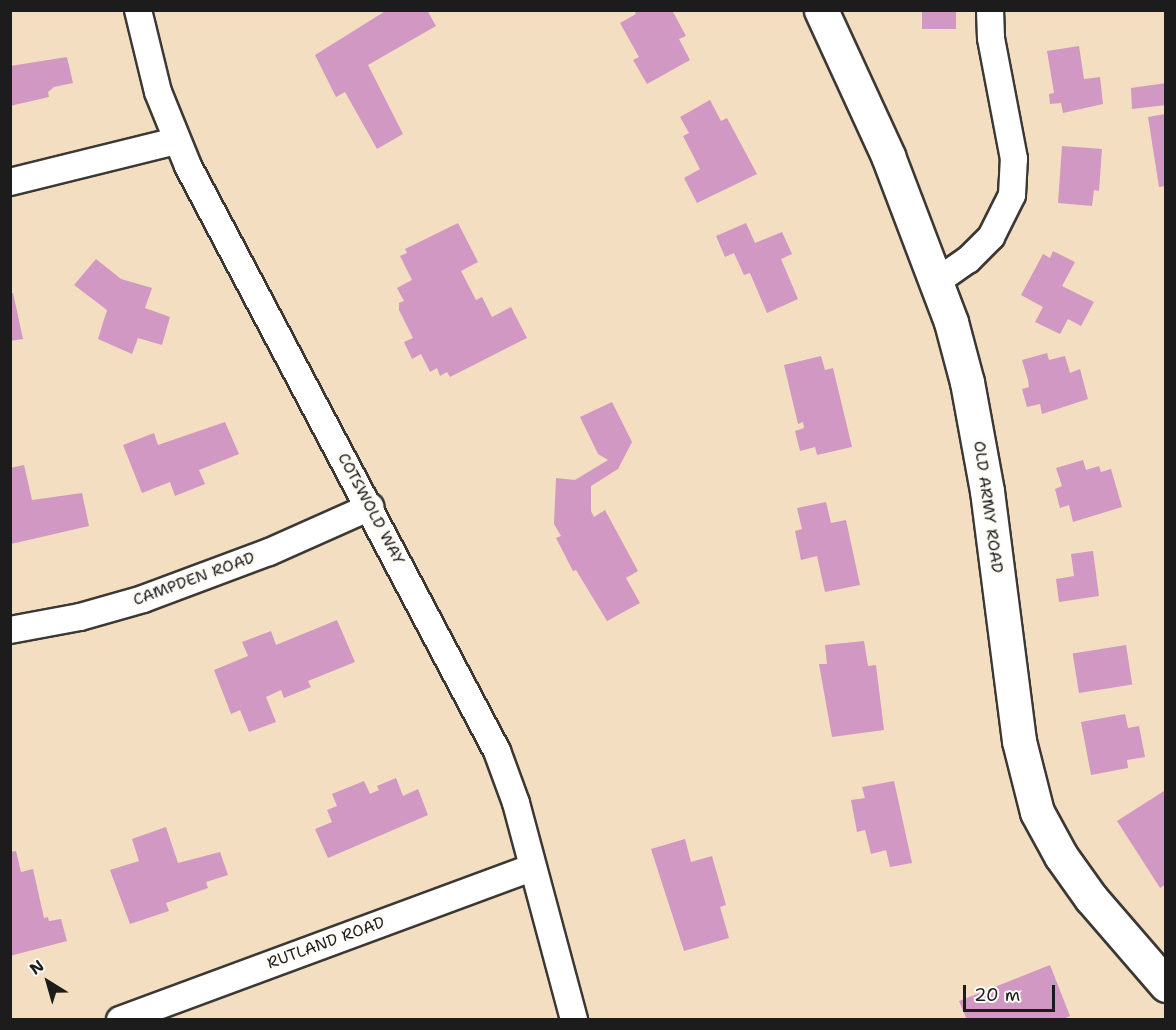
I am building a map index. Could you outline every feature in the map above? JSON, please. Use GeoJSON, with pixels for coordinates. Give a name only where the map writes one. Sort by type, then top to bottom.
{"type":"FeatureCollection","features":[{"type":"Feature","properties":{"kind":"street","name":"COTSWOLD WAY"},"geometry":{"type":"LineString","coordinates":[[138,10],[146,51],[177,141],[489,732],[508,777],[574,1020]]}},
{"type":"Feature","properties":{"kind":"street","name":"OLD ARMY ROAD"},"geometry":{"type":"LineString","coordinates":[[820,10],[888,156],[936,282],[967,382],[979,441],[1019,741],[1029,789],[1047,833],[1073,874],[1166,985]]}},
{"type":"Feature","properties":{"kind":"street"},"geometry":{"type":"LineString","coordinates":[[936,282],[968,260],[991,237],[1012,195],[1014,159],[991,38],[990,10]]}},
{"type":"Feature","properties":{"kind":"street"},"geometry":{"type":"LineString","coordinates":[[10,182],[177,141]]}},
{"type":"Feature","properties":{"kind":"street","name":"CAMPDEN ROAD"},"geometry":{"type":"LineString","coordinates":[[10,630],[80,617],[143,598],[269,552],[370,507]]}},
{"type":"Feature","properties":{"kind":"street","name":"RUTLAND ROAD"},"geometry":{"type":"LineString","coordinates":[[120,1020],[532,868]]}},
{"type":"Feature","properties":{"kind":"building"},"geometry":{"type":"Polygon","coordinates":[[[387,10],[427,10],[436,26],[368,65],[403,134],[377,149],[345,92],[336,97],[315,55],[387,10]]]}},
{"type":"Feature","properties":{"kind":"building"},"geometry":{"type":"Polygon","coordinates":[[[634,10],[672,10],[686,36],[679,39],[690,60],[647,84],[633,60],[639,57],[620,23],[636,14],[634,10]]]}},
{"type":"Feature","properties":{"kind":"building"},"geometry":{"type":"Polygon","coordinates":[[[922,10],[956,10],[956,29],[922,29],[922,10]]]}},
{"type":"Feature","properties":{"kind":"building"},"geometry":{"type":"Polygon","coordinates":[[[1079,46],[1084,79],[1100,77],[1103,104],[1063,113],[1061,103],[1050,104],[1049,94],[1054,93],[1047,51],[1079,46]]]}},
{"type":"Feature","properties":{"kind":"building"},"geometry":{"type":"Polygon","coordinates":[[[67,57],[73,83],[54,87],[48,92],[49,97],[10,106],[10,66],[67,57]]]}},
{"type":"Feature","properties":{"kind":"building"},"geometry":{"type":"Polygon","coordinates":[[[1166,83],[1166,105],[1132,109],[1131,88],[1166,83]]]}},
{"type":"Feature","properties":{"kind":"building"},"geometry":{"type":"Polygon","coordinates":[[[710,100],[721,121],[727,118],[757,174],[697,203],[684,178],[700,169],[683,136],[689,133],[680,117],[710,100]]]}},
{"type":"Feature","properties":{"kind":"building"},"geometry":{"type":"Polygon","coordinates":[[[1166,114],[1166,186],[1159,187],[1148,117],[1166,114]]]}},
{"type":"Feature","properties":{"kind":"building"},"geometry":{"type":"Polygon","coordinates":[[[1062,146],[1102,149],[1099,191],[1094,190],[1092,206],[1058,203],[1062,146]]]}},
{"type":"Feature","properties":{"kind":"building"},"geometry":{"type":"Polygon","coordinates":[[[458,223],[478,262],[461,271],[476,300],[482,297],[492,317],[511,307],[527,338],[450,377],[447,372],[440,376],[437,368],[430,372],[421,354],[412,359],[404,342],[413,338],[399,310],[399,303],[404,301],[397,288],[412,280],[400,256],[407,253],[405,249],[458,223]]]}},
{"type":"Feature","properties":{"kind":"building"},"geometry":{"type":"Polygon","coordinates":[[[746,223],[755,243],[782,232],[792,254],[781,259],[798,299],[767,313],[750,273],[744,275],[734,253],[725,257],[716,236],[746,223]]]}},
{"type":"Feature","properties":{"kind":"building"},"geometry":{"type":"Polygon","coordinates":[[[1053,251],[1075,262],[1062,286],[1094,302],[1081,326],[1068,319],[1060,334],[1035,322],[1043,307],[1021,295],[1043,254],[1050,258],[1053,251]]]}},
{"type":"Feature","properties":{"kind":"building"},"geometry":{"type":"Polygon","coordinates":[[[96,259],[121,279],[152,288],[145,308],[170,317],[162,345],[138,338],[132,354],[98,339],[107,310],[74,285],[96,259]]]}},
{"type":"Feature","properties":{"kind":"building"},"geometry":{"type":"Polygon","coordinates":[[[13,293],[23,339],[10,341],[10,294],[13,293]]]}},
{"type":"Feature","properties":{"kind":"building"},"geometry":{"type":"Polygon","coordinates":[[[1047,353],[1049,360],[1065,356],[1070,373],[1080,369],[1088,399],[1042,414],[1040,404],[1027,407],[1022,389],[1029,387],[1022,360],[1047,353]]]}},
{"type":"Feature","properties":{"kind":"building"},"geometry":{"type":"Polygon","coordinates":[[[821,356],[825,370],[833,368],[852,447],[817,455],[815,447],[800,451],[795,431],[804,428],[803,422],[798,424],[784,365],[821,356]]]}},
{"type":"Feature","properties":{"kind":"building"},"geometry":{"type":"Polygon","coordinates":[[[612,402],[632,442],[618,469],[591,486],[591,511],[594,517],[605,510],[638,571],[626,578],[640,603],[607,621],[576,570],[573,571],[556,538],[561,536],[554,524],[556,478],[575,480],[608,460],[598,454],[580,417],[612,402]]]}},
{"type":"Feature","properties":{"kind":"building"},"geometry":{"type":"Polygon","coordinates":[[[225,422],[239,454],[199,470],[205,484],[175,496],[170,482],[142,493],[123,445],[154,433],[158,445],[225,422]]]}},
{"type":"Feature","properties":{"kind":"building"},"geometry":{"type":"Polygon","coordinates":[[[1083,460],[1086,470],[1099,466],[1101,472],[1111,469],[1122,507],[1073,522],[1069,505],[1060,508],[1055,489],[1062,486],[1056,468],[1083,460]]]}},
{"type":"Feature","properties":{"kind":"building"},"geometry":{"type":"Polygon","coordinates":[[[24,465],[32,500],[82,493],[89,526],[11,544],[10,468],[24,465]]]}},
{"type":"Feature","properties":{"kind":"building"},"geometry":{"type":"Polygon","coordinates":[[[826,502],[831,523],[846,520],[860,585],[825,592],[817,556],[801,560],[795,531],[802,529],[797,508],[826,502]]]}},
{"type":"Feature","properties":{"kind":"building"},"geometry":{"type":"Polygon","coordinates":[[[1093,551],[1099,596],[1059,602],[1056,579],[1074,576],[1071,554],[1093,551]]]}},
{"type":"Feature","properties":{"kind":"building"},"geometry":{"type":"Polygon","coordinates":[[[337,620],[355,662],[308,681],[311,687],[284,698],[281,690],[266,697],[276,722],[249,732],[240,710],[231,714],[214,670],[248,656],[242,642],[271,631],[276,645],[337,620]]]}},
{"type":"Feature","properties":{"kind":"building"},"geometry":{"type":"Polygon","coordinates":[[[864,641],[868,666],[876,665],[884,730],[832,737],[819,664],[827,664],[825,645],[864,641]]]}},
{"type":"Feature","properties":{"kind":"building"},"geometry":{"type":"Polygon","coordinates":[[[1126,645],[1132,685],[1079,693],[1073,653],[1126,645]]]}},
{"type":"Feature","properties":{"kind":"building"},"geometry":{"type":"Polygon","coordinates":[[[1125,714],[1128,728],[1139,726],[1145,757],[1127,760],[1128,768],[1091,775],[1081,722],[1125,714]]]}},
{"type":"Feature","properties":{"kind":"building"},"geometry":{"type":"Polygon","coordinates":[[[396,778],[403,796],[418,789],[428,815],[328,858],[315,829],[332,822],[327,810],[337,806],[332,794],[364,781],[370,794],[379,790],[377,786],[396,778]]]}},
{"type":"Feature","properties":{"kind":"building"},"geometry":{"type":"Polygon","coordinates":[[[894,781],[912,863],[890,867],[886,850],[871,854],[865,830],[857,832],[851,800],[865,798],[862,787],[894,781]]]}},
{"type":"Feature","properties":{"kind":"building"},"geometry":{"type":"Polygon","coordinates":[[[1164,791],[1166,884],[1160,888],[1117,821],[1164,791]]]}},
{"type":"Feature","properties":{"kind":"building"},"geometry":{"type":"Polygon","coordinates":[[[166,827],[178,863],[220,852],[228,875],[206,882],[208,888],[166,903],[169,911],[130,924],[110,870],[139,861],[132,839],[166,827]]]}},
{"type":"Feature","properties":{"kind":"building"},"geometry":{"type":"Polygon","coordinates":[[[685,839],[691,862],[712,856],[726,905],[720,907],[729,938],[684,951],[651,849],[685,839]]]}},
{"type":"Feature","properties":{"kind":"building"},"geometry":{"type":"Polygon","coordinates":[[[16,851],[21,872],[33,869],[44,918],[48,917],[49,921],[61,919],[67,941],[10,956],[10,852],[16,851]]]}},
{"type":"Feature","properties":{"kind":"building"},"geometry":{"type":"Polygon","coordinates":[[[1050,965],[1070,1016],[1061,1020],[967,1020],[959,1001],[1050,965]]]}}]}
